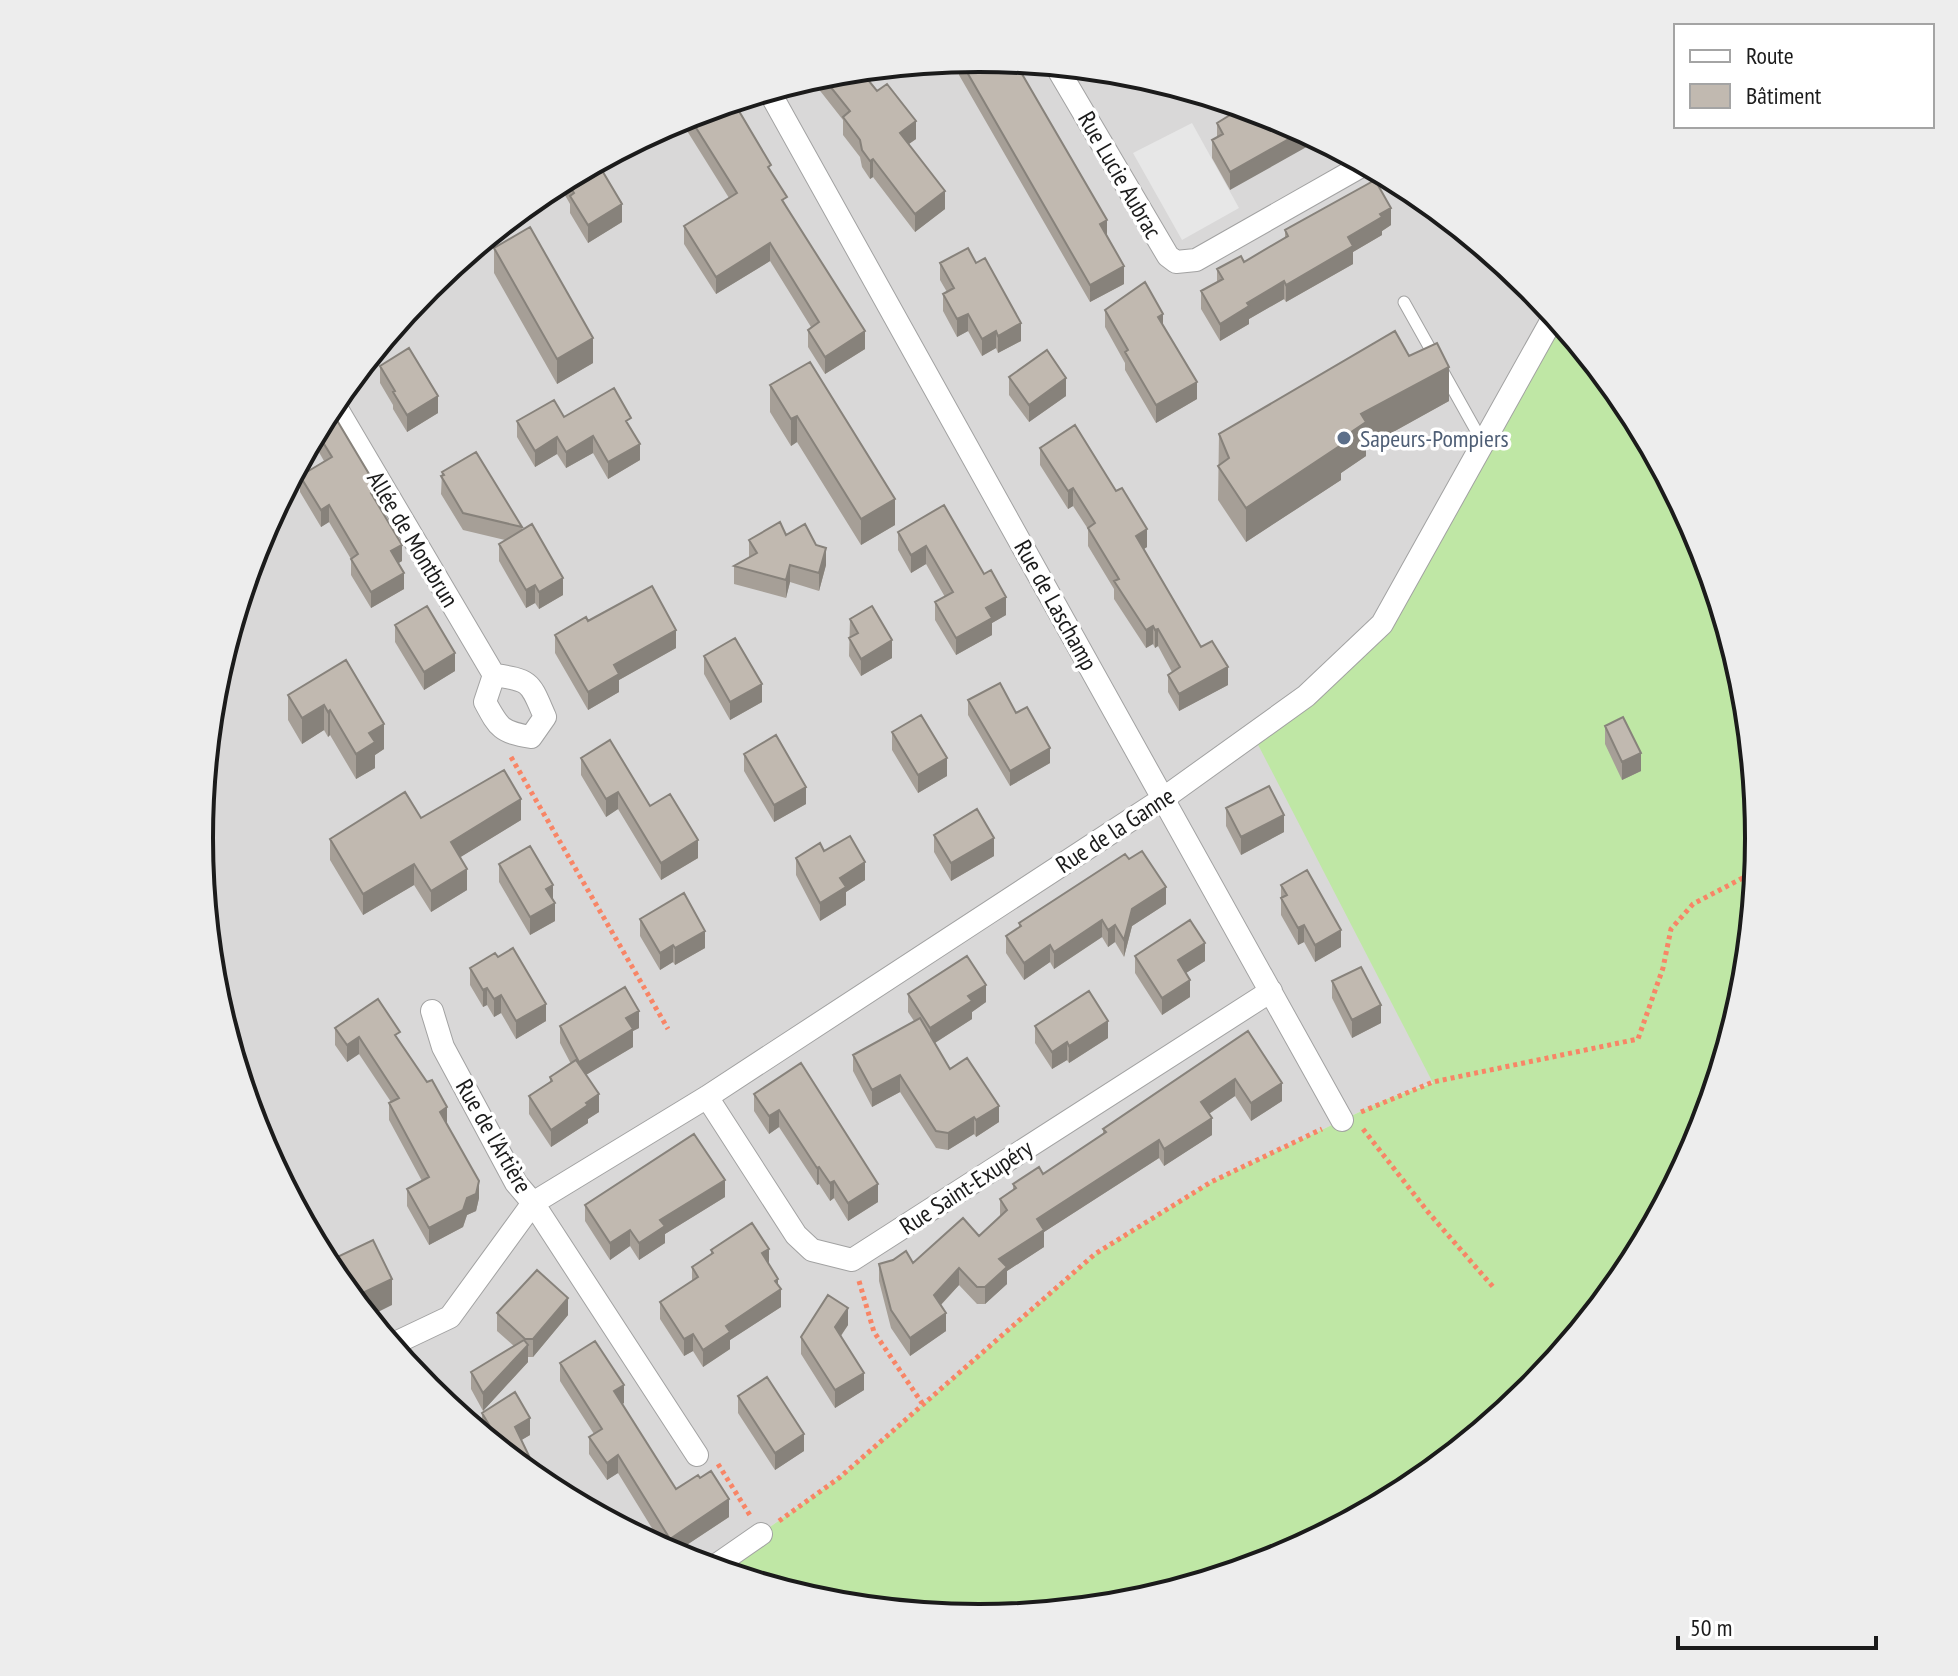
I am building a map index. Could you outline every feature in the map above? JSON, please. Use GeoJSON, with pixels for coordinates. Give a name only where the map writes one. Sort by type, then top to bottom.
{"type":"FeatureCollection","features":[{"type":"Feature","properties":{"kind":"street","name":"Rue Lucie Aubrac"},"geometry":{"type":"LineString","coordinates":[[1063,77],[1168,256],[1176,262],[1196,260],[1354,170]]}},
{"type":"Feature","properties":{"kind":"street","name":"Rue de Laschamp"},"geometry":{"type":"LineString","coordinates":[[774,100],[1271,991],[1347,1118]]}},
{"type":"Feature","properties":{"kind":"street","name":"Rue de la Ganne"},"geometry":{"type":"LineString","coordinates":[[533,1203],[707,1097],[1164,798],[1306,696],[1382,624],[1549,326]]}},
{"type":"Feature","properties":{"kind":"street","name":"Allée de Montbrun"},"geometry":{"type":"LineString","coordinates":[[340,415],[494,675]]}},
{"type":"Feature","properties":{"kind":"street"},"geometry":{"type":"LineString","coordinates":[[494,675],[520,678],[532,687],[545,717],[531,737],[506,732],[496,723],[485,702],[494,675]]}},
{"type":"Feature","properties":{"kind":"street","name":"Rue Saint-Exupéry"},"geometry":{"type":"LineString","coordinates":[[852,1260],[1271,991]]}},
{"type":"Feature","properties":{"kind":"street","name":"Rue de l'Artière"},"geometry":{"type":"LineString","coordinates":[[401,1340],[450,1317],[533,1203],[516,1183],[443,1047],[432,1011]]}},
{"type":"Feature","properties":{"kind":"street"},"geometry":{"type":"LineString","coordinates":[[707,1097],[796,1235],[812,1250],[852,1260]]}},
{"type":"Feature","properties":{"kind":"street"},"geometry":{"type":"LineString","coordinates":[[533,1203],[697,1455]]}},
{"type":"Feature","properties":{"kind":"street"},"geometry":{"type":"LineString","coordinates":[[724,1560],[761,1534]]}},
{"type":"Feature","properties":{"kind":"lane"},"geometry":{"type":"LineString","coordinates":[[1404,302],[1484,443]]}},
{"type":"Feature","properties":{"kind":"path"},"geometry":{"type":"LineString","coordinates":[[506,732],[510,756],[668,1029]]}},
{"type":"Feature","properties":{"kind":"path"},"geometry":{"type":"LineString","coordinates":[[697,1455],[709,1450],[761,1534],[839,1478],[1095,1254],[1211,1182],[1387,1099],[1433,1082],[1638,1039],[1663,968],[1671,929],[1693,904],[1743,878]]}},
{"type":"Feature","properties":{"kind":"path"},"geometry":{"type":"LineString","coordinates":[[1347,1118],[1494,1288]]}},
{"type":"Feature","properties":{"kind":"path"},"geometry":{"type":"LineString","coordinates":[[852,1260],[874,1332],[922,1403]]}},
{"type":"Feature","properties":{"kind":"shaded area"},"geometry":{"type":"Polygon","coordinates":[[[979,72],[1029,74],[1079,79],[1177,98],[1272,130],[1318,151],[1405,201],[1484,262],[1548,326],[1382,624],[1254,735],[1433,1082],[1387,1099],[1211,1182],[1095,1254],[839,1478],[724,1560],[686,1546],[596,1501],[513,1446],[437,1380],[371,1304],[342,1264],[292,1177],[271,1131],[239,1036],[228,987],[220,938],[213,838],[220,738],[239,640],[271,545],[292,499],[342,412],[371,372],[437,296],[474,262],[553,201],[596,175],[686,130],[733,113],[781,98],[879,79],[979,72]]]}},
{"type":"Feature","properties":{"kind":"shaded area"},"geometry":{"type":"Polygon","coordinates":[[[1192,123],[1239,208],[1182,240],[1133,153],[1192,123]]]}},
{"type":"Feature","properties":{"kind":"green space"},"geometry":{"type":"Polygon","coordinates":[[[1548,326],[1616,412],[1666,499],[1687,545],[1719,640],[1738,738],[1743,788],[1743,888],[1738,938],[1719,1036],[1687,1131],[1666,1177],[1616,1264],[1587,1304],[1521,1380],[1445,1446],[1405,1475],[1318,1525],[1225,1563],[1128,1589],[1079,1597],[979,1604],[879,1597],[830,1589],[781,1578],[724,1560],[839,1478],[1095,1254],[1211,1182],[1387,1099],[1433,1083],[1253,735],[1382,624],[1548,326]]]}},
{"type":"Feature","properties":{"kind":"building"},"geometry":{"type":"Polygon","coordinates":[[[967,72],[1022,74],[1107,220],[1100,224],[1124,266],[1090,285],[967,72]]]}},
{"type":"Feature","properties":{"kind":"building"},"geometry":{"type":"Polygon","coordinates":[[[869,81],[877,91],[887,84],[916,121],[900,133],[945,191],[915,214],[873,159],[870,161],[862,150],[860,140],[843,117],[850,111],[831,87],[869,81]]]}},
{"type":"Feature","properties":{"kind":"building"},"geometry":{"type":"Polygon","coordinates":[[[739,111],[787,197],[782,200],[865,331],[825,357],[808,330],[819,322],[770,243],[716,277],[684,226],[737,193],[695,127],[739,111]]]}},
{"type":"Feature","properties":{"kind":"building"},"geometry":{"type":"Polygon","coordinates":[[[1230,115],[1290,138],[1230,172],[1212,140],[1223,134],[1217,123],[1230,115]]]}},
{"type":"Feature","properties":{"kind":"building"},"geometry":{"type":"Polygon","coordinates":[[[603,171],[622,204],[588,225],[570,196],[574,193],[572,190],[603,171]]]}},
{"type":"Feature","properties":{"kind":"building"},"geometry":{"type":"Polygon","coordinates":[[[1373,181],[1391,208],[1380,214],[1382,217],[1348,237],[1353,246],[1286,285],[1284,281],[1220,324],[1201,291],[1223,279],[1217,269],[1241,256],[1244,262],[1288,236],[1285,230],[1373,181]]]}},
{"type":"Feature","properties":{"kind":"building"},"geometry":{"type":"Polygon","coordinates":[[[530,227],[593,338],[557,359],[494,248],[530,227]]]}},
{"type":"Feature","properties":{"kind":"building"},"geometry":{"type":"Polygon","coordinates":[[[968,248],[976,263],[985,258],[1021,323],[998,336],[996,331],[982,339],[968,314],[957,319],[943,294],[954,288],[940,263],[968,248]]]}},
{"type":"Feature","properties":{"kind":"building"},"geometry":{"type":"Polygon","coordinates":[[[1145,282],[1163,314],[1158,317],[1197,382],[1156,405],[1105,310],[1145,282]]]}},
{"type":"Feature","properties":{"kind":"building"},"geometry":{"type":"Polygon","coordinates":[[[1395,331],[1409,356],[1437,343],[1449,367],[1361,414],[1366,422],[1338,441],[1341,445],[1246,508],[1218,466],[1229,458],[1219,434],[1395,331]]]}},
{"type":"Feature","properties":{"kind":"building"},"geometry":{"type":"Polygon","coordinates":[[[409,348],[438,396],[407,415],[380,366],[409,348]]]}},
{"type":"Feature","properties":{"kind":"building"},"geometry":{"type":"Polygon","coordinates":[[[1047,350],[1066,378],[1029,405],[1009,377],[1047,350]]]}},
{"type":"Feature","properties":{"kind":"building"},"geometry":{"type":"Polygon","coordinates":[[[810,362],[895,499],[861,519],[797,416],[791,419],[770,385],[810,362]]]}},
{"type":"Feature","properties":{"kind":"building"},"geometry":{"type":"Polygon","coordinates":[[[614,388],[631,418],[626,421],[640,444],[608,462],[593,436],[566,452],[557,437],[535,451],[517,421],[554,400],[564,417],[614,388]]]}},
{"type":"Feature","properties":{"kind":"building"},"geometry":{"type":"Polygon","coordinates":[[[337,420],[378,489],[371,493],[402,545],[391,551],[404,573],[371,592],[351,559],[358,554],[329,505],[321,510],[302,480],[307,472],[332,457],[323,443],[337,420]]]}},
{"type":"Feature","properties":{"kind":"building"},"geometry":{"type":"Polygon","coordinates":[[[1075,425],[1116,491],[1122,488],[1147,529],[1136,536],[1201,647],[1212,641],[1228,667],[1179,694],[1168,675],[1180,667],[1158,629],[1155,630],[1153,626],[1146,630],[1114,581],[1119,579],[1088,528],[1095,523],[1073,488],[1068,491],[1040,448],[1075,425]]]}},
{"type":"Feature","properties":{"kind":"building"},"geometry":{"type":"Polygon","coordinates":[[[476,452],[522,527],[463,513],[441,476],[444,475],[442,472],[476,452]]]}},
{"type":"Feature","properties":{"kind":"building"},"geometry":{"type":"Polygon","coordinates":[[[944,505],[984,574],[991,570],[1006,597],[986,608],[992,618],[956,638],[935,602],[953,592],[926,546],[911,555],[898,532],[944,505]]]}},
{"type":"Feature","properties":{"kind":"building"},"geometry":{"type":"Polygon","coordinates":[[[780,522],[786,535],[805,524],[816,545],[826,548],[819,573],[790,565],[786,580],[734,566],[757,553],[749,540],[780,522]]]}},
{"type":"Feature","properties":{"kind":"building"},"geometry":{"type":"Polygon","coordinates":[[[532,524],[563,578],[539,592],[535,585],[526,590],[499,544],[532,524]]]}},
{"type":"Feature","properties":{"kind":"building"},"geometry":{"type":"Polygon","coordinates":[[[652,586],[676,630],[614,665],[619,674],[588,692],[555,635],[652,586]]]}},
{"type":"Feature","properties":{"kind":"building"},"geometry":{"type":"Polygon","coordinates":[[[427,606],[455,653],[424,672],[395,625],[427,606]]]}},
{"type":"Feature","properties":{"kind":"building"},"geometry":{"type":"Polygon","coordinates":[[[872,606],[892,640],[861,659],[849,638],[858,633],[850,619],[872,606]]]}},
{"type":"Feature","properties":{"kind":"building"},"geometry":{"type":"Polygon","coordinates":[[[735,638],[762,684],[730,702],[704,656],[735,638]]]}},
{"type":"Feature","properties":{"kind":"building"},"geometry":{"type":"Polygon","coordinates":[[[346,660],[384,724],[369,733],[375,742],[356,754],[330,710],[328,712],[324,705],[302,718],[288,695],[346,660]]]}},
{"type":"Feature","properties":{"kind":"building"},"geometry":{"type":"Polygon","coordinates":[[[1000,683],[1016,713],[1027,707],[1050,748],[1010,771],[968,700],[1000,683]]]}},
{"type":"Feature","properties":{"kind":"building"},"geometry":{"type":"Polygon","coordinates":[[[921,715],[947,758],[918,775],[892,732],[921,715]]]}},
{"type":"Feature","properties":{"kind":"building"},"geometry":{"type":"Polygon","coordinates":[[[1623,717],[1641,753],[1622,762],[1605,726],[1623,717]]]}},
{"type":"Feature","properties":{"kind":"building"},"geometry":{"type":"Polygon","coordinates":[[[776,735],[806,787],[774,805],[744,754],[776,735]]]}},
{"type":"Feature","properties":{"kind":"building"},"geometry":{"type":"Polygon","coordinates":[[[610,740],[650,806],[670,794],[698,840],[661,863],[618,792],[606,799],[581,758],[610,740]]]}},
{"type":"Feature","properties":{"kind":"building"},"geometry":{"type":"Polygon","coordinates":[[[504,770],[521,799],[451,842],[467,869],[431,891],[414,864],[363,894],[330,839],[405,792],[421,818],[504,770]]]}},
{"type":"Feature","properties":{"kind":"building"},"geometry":{"type":"Polygon","coordinates":[[[1269,786],[1284,815],[1241,837],[1226,808],[1269,786]]]}},
{"type":"Feature","properties":{"kind":"building"},"geometry":{"type":"Polygon","coordinates":[[[977,809],[994,838],[951,863],[934,835],[977,809]]]}},
{"type":"Feature","properties":{"kind":"building"},"geometry":{"type":"Polygon","coordinates":[[[850,836],[865,862],[840,878],[846,887],[820,903],[796,858],[820,843],[824,851],[850,836]]]}},
{"type":"Feature","properties":{"kind":"building"},"geometry":{"type":"Polygon","coordinates":[[[530,846],[553,885],[546,889],[555,903],[530,917],[499,864],[530,846]]]}},
{"type":"Feature","properties":{"kind":"building"},"geometry":{"type":"Polygon","coordinates":[[[1142,851],[1166,887],[1132,909],[1124,940],[1115,925],[1108,930],[1102,920],[1054,952],[1050,945],[1024,963],[1006,936],[1021,926],[1019,923],[1125,854],[1129,859],[1142,851]]]}},
{"type":"Feature","properties":{"kind":"building"},"geometry":{"type":"Polygon","coordinates":[[[1307,870],[1341,930],[1315,945],[1304,925],[1298,928],[1281,898],[1287,895],[1281,885],[1307,870]]]}},
{"type":"Feature","properties":{"kind":"building"},"geometry":{"type":"Polygon","coordinates":[[[684,893],[705,931],[660,953],[640,919],[684,893]]]}},
{"type":"Feature","properties":{"kind":"building"},"geometry":{"type":"Polygon","coordinates":[[[1190,920],[1205,943],[1178,960],[1190,980],[1162,998],[1135,956],[1190,920]]]}},
{"type":"Feature","properties":{"kind":"building"},"geometry":{"type":"Polygon","coordinates":[[[513,948],[546,1004],[516,1021],[501,995],[494,999],[487,988],[483,990],[470,968],[495,953],[498,957],[513,948]]]}},
{"type":"Feature","properties":{"kind":"building"},"geometry":{"type":"Polygon","coordinates":[[[967,956],[986,985],[968,996],[972,1001],[930,1028],[908,994],[967,956]]]}},
{"type":"Feature","properties":{"kind":"building"},"geometry":{"type":"Polygon","coordinates":[[[1361,967],[1381,1005],[1352,1020],[1332,981],[1361,967]]]}},
{"type":"Feature","properties":{"kind":"building"},"geometry":{"type":"Polygon","coordinates":[[[625,987],[639,1011],[626,1018],[633,1029],[579,1062],[560,1026],[625,987]]]}},
{"type":"Feature","properties":{"kind":"building"},"geometry":{"type":"Polygon","coordinates":[[[1089,991],[1108,1021],[1069,1046],[1067,1042],[1052,1052],[1035,1026],[1089,991]]]}},
{"type":"Feature","properties":{"kind":"building"},"geometry":{"type":"Polygon","coordinates":[[[378,999],[400,1032],[395,1035],[427,1082],[432,1080],[447,1107],[440,1112],[479,1181],[476,1194],[467,1198],[463,1210],[429,1228],[407,1189],[429,1177],[389,1103],[399,1098],[359,1037],[347,1045],[335,1028],[378,999]]]}},
{"type":"Feature","properties":{"kind":"building"},"geometry":{"type":"Polygon","coordinates":[[[920,1018],[950,1069],[967,1058],[999,1106],[948,1133],[936,1131],[900,1075],[872,1090],[853,1055],[920,1018]]]}},
{"type":"Feature","properties":{"kind":"building"},"geometry":{"type":"Polygon","coordinates":[[[1248,1031],[1282,1083],[1251,1103],[1235,1079],[1201,1102],[1212,1118],[1164,1149],[1159,1140],[1037,1219],[1044,1230],[999,1259],[1007,1267],[985,1287],[977,1287],[959,1268],[934,1295],[946,1313],[910,1338],[891,1310],[879,1264],[893,1260],[906,1251],[913,1263],[963,1218],[979,1236],[1007,1210],[1000,1199],[1016,1188],[1013,1184],[1039,1167],[1043,1174],[1106,1132],[1103,1129],[1248,1031]]]}},
{"type":"Feature","properties":{"kind":"building"},"geometry":{"type":"Polygon","coordinates":[[[576,1060],[599,1094],[551,1130],[529,1096],[576,1060]]]}},
{"type":"Feature","properties":{"kind":"building"},"geometry":{"type":"Polygon","coordinates":[[[801,1063],[878,1184],[848,1203],[834,1181],[830,1183],[817,1168],[779,1110],[769,1116],[754,1094],[801,1063]]]}},
{"type":"Feature","properties":{"kind":"building"},"geometry":{"type":"Polygon","coordinates":[[[694,1134],[725,1180],[660,1220],[665,1226],[639,1243],[630,1230],[610,1243],[585,1205],[694,1134]]]}},
{"type":"Feature","properties":{"kind":"building"},"geometry":{"type":"Polygon","coordinates":[[[752,1223],[769,1249],[762,1253],[781,1289],[726,1326],[730,1332],[703,1350],[693,1334],[684,1339],[660,1302],[698,1277],[692,1267],[713,1253],[711,1250],[752,1223]]]}},
{"type":"Feature","properties":{"kind":"building"},"geometry":{"type":"Polygon","coordinates":[[[373,1240],[392,1279],[363,1293],[338,1257],[373,1240]]]}},
{"type":"Feature","properties":{"kind":"building"},"geometry":{"type":"Polygon","coordinates":[[[537,1270],[568,1298],[533,1339],[525,1339],[497,1313],[537,1270]]]}},
{"type":"Feature","properties":{"kind":"building"},"geometry":{"type":"Polygon","coordinates":[[[828,1295],[848,1308],[835,1327],[864,1373],[835,1390],[801,1337],[828,1295]]]}},
{"type":"Feature","properties":{"kind":"building"},"geometry":{"type":"Polygon","coordinates":[[[524,1340],[528,1345],[483,1393],[471,1372],[524,1340]]]}},
{"type":"Feature","properties":{"kind":"building"},"geometry":{"type":"Polygon","coordinates":[[[595,1341],[624,1385],[614,1391],[676,1489],[711,1471],[729,1499],[670,1539],[618,1455],[607,1463],[589,1437],[602,1429],[560,1363],[595,1341]]]}},
{"type":"Feature","properties":{"kind":"building"},"geometry":{"type":"Polygon","coordinates":[[[767,1377],[804,1434],[775,1453],[738,1396],[767,1377]]]}},
{"type":"Feature","properties":{"kind":"building"},"geometry":{"type":"Polygon","coordinates":[[[515,1392],[530,1418],[515,1427],[530,1458],[491,1428],[482,1413],[515,1392]]]}},
{"type":"Feature","properties":{"kind":"place","name":"Sapeurs-Pompiers"},"geometry":{"type":"Point","coordinates":[1344,438]}}]}
